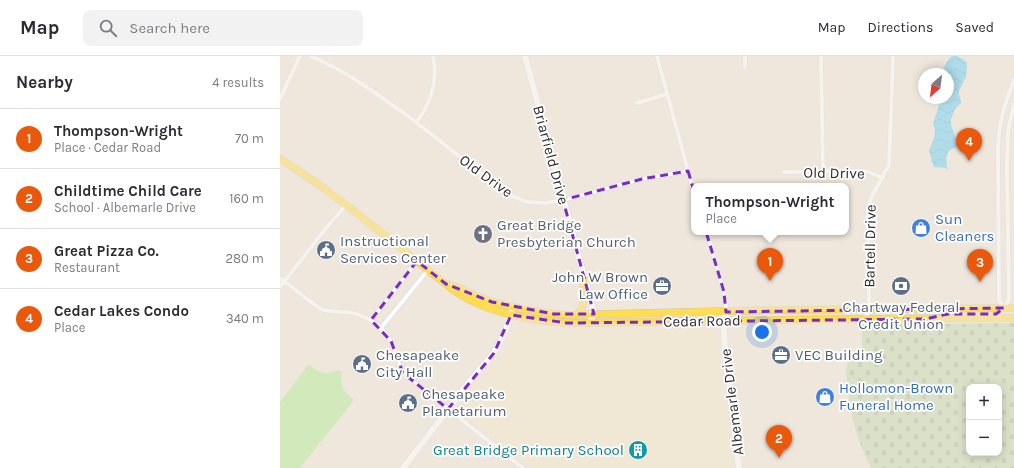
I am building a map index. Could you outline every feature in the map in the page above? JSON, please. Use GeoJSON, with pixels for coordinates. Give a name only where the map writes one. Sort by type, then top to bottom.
{"type":"FeatureCollection","features":[{"type":"Feature","properties":{"kind":"main road","name":"Cedar Road"},"geometry":{"type":"LineString","coordinates":[[280,159],[316,182],[452,289],[482,305],[527,319],[553,322],[590,323],[1014,318]]}},
{"type":"Feature","properties":{"kind":"main road"},"geometry":{"type":"LineString","coordinates":[[574,315],[579,313],[584,302],[584,279]]}},
{"type":"Feature","properties":{"kind":"main road","name":"Cedar Road"},"geometry":{"type":"LineString","coordinates":[[446,284],[454,285],[485,300],[513,307],[542,313],[574,315],[774,310],[1014,308]]}},
{"type":"Feature","properties":{"kind":"main road"},"geometry":{"type":"LineString","coordinates":[[925,319],[948,314],[996,314],[1001,312],[1004,308],[1014,314]]}},
{"type":"Feature","properties":{"kind":"street"},"geometry":{"type":"LineString","coordinates":[[280,99],[300,56]]}},
{"type":"Feature","properties":{"kind":"street","name":"Old Drive"},"geometry":{"type":"LineString","coordinates":[[311,56],[353,78],[377,94],[416,122],[507,194],[527,202],[538,203],[563,200],[642,179],[688,171]]}},
{"type":"Feature","properties":{"kind":"street"},"geometry":{"type":"LineString","coordinates":[[416,122],[424,111],[431,94],[435,73],[433,56]]}},
{"type":"Feature","properties":{"kind":"street","name":"Briarfield Drive"},"geometry":{"type":"LineString","coordinates":[[525,56],[594,314]]}},
{"type":"Feature","properties":{"kind":"street"},"geometry":{"type":"LineString","coordinates":[[657,56],[691,183]]}},
{"type":"Feature","properties":{"kind":"street"},"geometry":{"type":"LineString","coordinates":[[745,56],[745,67]]}},
{"type":"Feature","properties":{"kind":"street"},"geometry":{"type":"LineString","coordinates":[[821,56],[823,172]]}},
{"type":"Feature","properties":{"kind":"street","name":"Bartell Drive"},"geometry":{"type":"LineString","coordinates":[[865,320],[870,310],[868,207],[871,198],[887,170],[889,162],[893,56]]}},
{"type":"Feature","properties":{"kind":"street"},"geometry":{"type":"LineString","coordinates":[[1014,80],[1003,110],[999,128],[998,149],[999,300],[1004,308],[1009,299],[1007,171],[1009,127],[1014,104]]}},
{"type":"Feature","properties":{"kind":"street"},"geometry":{"type":"LineString","coordinates":[[636,102],[667,94]]}},
{"type":"Feature","properties":{"kind":"street","name":"Old Drive"},"geometry":{"type":"LineString","coordinates":[[784,172],[863,171],[882,178]]}},
{"type":"Feature","properties":{"kind":"street"},"geometry":{"type":"LineString","coordinates":[[280,287],[346,205]]}},
{"type":"Feature","properties":{"kind":"street"},"geometry":{"type":"LineString","coordinates":[[708,235],[724,292],[726,312]]}},
{"type":"Feature","properties":{"kind":"street"},"geometry":{"type":"LineString","coordinates":[[371,320],[417,261]]}},
{"type":"Feature","properties":{"kind":"street"},"geometry":{"type":"LineString","coordinates":[[381,328],[428,270]]}},
{"type":"Feature","properties":{"kind":"street"},"geometry":{"type":"LineString","coordinates":[[280,278],[323,310],[352,313],[371,320],[381,328],[391,341],[399,365],[406,376],[523,468]]}},
{"type":"Feature","properties":{"kind":"street"},"geometry":{"type":"LineString","coordinates":[[402,468],[494,353],[502,339],[513,307]]}},
{"type":"Feature","properties":{"kind":"street","name":"Albemarle Drive"},"geometry":{"type":"LineString","coordinates":[[726,312],[724,321],[728,373],[740,468]]}},
{"type":"Feature","properties":{"kind":"street"},"geometry":{"type":"LineString","coordinates":[[590,323],[594,314]]}},
{"type":"Feature","properties":{"kind":"highlighted area"},"geometry":{"type":"Polygon","coordinates":[[[688,171],[724,292],[726,312],[1004,308],[996,314],[948,314],[925,319],[567,323],[511,315],[494,353],[448,409],[403,373],[391,341],[371,320],[417,261],[446,284],[492,302],[554,314],[594,314],[563,200],[642,179],[688,171]]]}},
{"type":"Feature","properties":{"kind":"shaded area"},"geometry":{"type":"Polygon","coordinates":[[[521,325],[545,329],[578,330],[712,326],[716,331],[732,468],[533,468],[466,415],[463,409],[463,401],[505,354],[517,328],[521,325]]]}},
{"type":"Feature","properties":{"kind":"green space"},"geometry":{"type":"Polygon","coordinates":[[[1014,323],[1014,468],[871,468],[854,426],[846,373],[850,358],[862,351],[862,325],[1014,323]]]}},
{"type":"Feature","properties":{"kind":"green space"},"geometry":{"type":"Polygon","coordinates":[[[309,364],[322,373],[329,373],[337,370],[342,372],[341,382],[344,390],[354,400],[300,468],[280,468],[280,402],[309,364]]]}},
{"type":"Feature","properties":{"kind":"water"},"geometry":{"type":"Polygon","coordinates":[[[952,56],[957,56],[967,63],[967,67],[966,77],[959,90],[961,103],[955,109],[951,119],[951,125],[956,139],[960,144],[958,147],[948,152],[946,162],[948,170],[945,168],[934,167],[929,151],[934,138],[935,130],[933,123],[939,104],[954,104],[954,68],[944,67],[952,56]]]}},
{"type":"Feature","properties":{"kind":"place","name":"Cedar Lakes Condo"},"geometry":{"type":"Point","coordinates":[969,161]}},
{"type":"Feature","properties":{"kind":"place","name":"Sun Cleaners"},"geometry":{"type":"Point","coordinates":[921,228]}},
{"type":"Feature","properties":{"kind":"place","name":"Great Bridge Presbyterian Church"},"geometry":{"type":"Point","coordinates":[483,234]}},
{"type":"Feature","properties":{"kind":"place","name":"Instructional Services Center"},"geometry":{"type":"Point","coordinates":[326,250]}},
{"type":"Feature","properties":{"kind":"place","name":"Thompson-Wright"},"geometry":{"type":"Point","coordinates":[770,281]}},
{"type":"Feature","properties":{"kind":"place","name":"Great Pizza Co."},"geometry":{"type":"Point","coordinates":[980,282]}},
{"type":"Feature","properties":{"kind":"place","name":"John W Brown Law Office"},"geometry":{"type":"Point","coordinates":[662,286]}},
{"type":"Feature","properties":{"kind":"place","name":"Chartway Federal Credit Union"},"geometry":{"type":"Point","coordinates":[901,286]}},
{"type":"Feature","properties":{"kind":"place","name":"VEC Building"},"geometry":{"type":"Point","coordinates":[781,355]}},
{"type":"Feature","properties":{"kind":"place","name":"Chesapeake City Hall"},"geometry":{"type":"Point","coordinates":[362,364]}},
{"type":"Feature","properties":{"kind":"place","name":"Hollomon-Brown Funeral Home"},"geometry":{"type":"Point","coordinates":[825,397]}},
{"type":"Feature","properties":{"kind":"place","name":"Chesapeake Planetarium"},"geometry":{"type":"Point","coordinates":[408,403]}},
{"type":"Feature","properties":{"kind":"place","name":"Great Bridge Primary School"},"geometry":{"type":"Point","coordinates":[638,450]}},
{"type":"Feature","properties":{"kind":"place","name":"Childtime Child Care"},"geometry":{"type":"Point","coordinates":[779,458]}}]}
